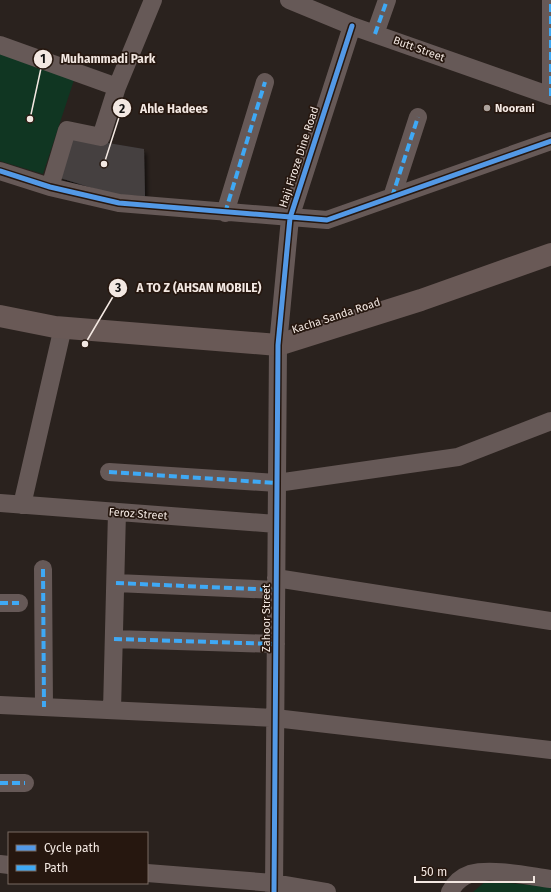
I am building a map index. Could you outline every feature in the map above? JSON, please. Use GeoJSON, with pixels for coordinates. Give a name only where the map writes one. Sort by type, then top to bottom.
{"type":"FeatureCollection","features":[{"type":"Feature","properties":{"kind":"main road","name":"Kacha Sanda Road"},"geometry":{"type":"LineString","coordinates":[[0,316],[63,327],[278,345],[421,300],[551,254]]}},
{"type":"Feature","properties":{"kind":"street"},"geometry":{"type":"LineString","coordinates":[[50,187],[67,130],[101,137],[117,87],[153,0]]}},
{"type":"Feature","properties":{"kind":"street","name":"Butt Street"},"geometry":{"type":"LineString","coordinates":[[288,0],[352,26],[551,96]]}},
{"type":"Feature","properties":{"kind":"street"},"geometry":{"type":"LineString","coordinates":[[375,34],[387,0]]}},
{"type":"Feature","properties":{"kind":"street"},"geometry":{"type":"LineString","coordinates":[[551,0],[551,96]]}},
{"type":"Feature","properties":{"kind":"street","name":"Haji Firoze Dine Road"},"geometry":{"type":"LineString","coordinates":[[278,345],[290,218],[352,26]]}},
{"type":"Feature","properties":{"kind":"street"},"geometry":{"type":"LineString","coordinates":[[0,45],[117,87]]}},
{"type":"Feature","properties":{"kind":"street"},"geometry":{"type":"LineString","coordinates":[[225,213],[265,82]]}},
{"type":"Feature","properties":{"kind":"street"},"geometry":{"type":"LineString","coordinates":[[392,197],[418,117]]}},
{"type":"Feature","properties":{"kind":"street"},"geometry":{"type":"LineString","coordinates":[[0,171],[50,187],[119,203],[225,213],[327,220],[551,141]]}},
{"type":"Feature","properties":{"kind":"street"},"geometry":{"type":"LineString","coordinates":[[22,505],[63,327]]}},
{"type":"Feature","properties":{"kind":"street","name":"Zahoor Street"},"geometry":{"type":"LineString","coordinates":[[274,888],[278,345]]}},
{"type":"Feature","properties":{"kind":"street"},"geometry":{"type":"LineString","coordinates":[[110,472],[277,483],[458,457],[551,421]]}},
{"type":"Feature","properties":{"kind":"street","name":"Feroz Street"},"geometry":{"type":"LineString","coordinates":[[0,503],[276,524]]}},
{"type":"Feature","properties":{"kind":"street"},"geometry":{"type":"LineString","coordinates":[[112,710],[118,512]]}},
{"type":"Feature","properties":{"kind":"street"},"geometry":{"type":"LineString","coordinates":[[43,569],[44,707]]}},
{"type":"Feature","properties":{"kind":"street"},"geometry":{"type":"LineString","coordinates":[[116,583],[276,584],[551,621]]}},
{"type":"Feature","properties":{"kind":"street"},"geometry":{"type":"LineString","coordinates":[[0,603],[19,603]]}},
{"type":"Feature","properties":{"kind":"street"},"geometry":{"type":"LineString","coordinates":[[114,639],[276,644]]}},
{"type":"Feature","properties":{"kind":"street"},"geometry":{"type":"LineString","coordinates":[[0,705],[275,718],[551,750]]}},
{"type":"Feature","properties":{"kind":"street"},"geometry":{"type":"LineString","coordinates":[[0,783],[25,783]]}},
{"type":"Feature","properties":{"kind":"street"},"geometry":{"type":"LineString","coordinates":[[148,873],[274,888],[327,892]]}},
{"type":"Feature","properties":{"kind":"street"},"geometry":{"type":"LineString","coordinates":[[450,892],[455,883],[470,874],[492,873],[551,879]]}},
{"type":"Feature","properties":{"kind":"green space"},"geometry":{"type":"Polygon","coordinates":[[[0,51],[75,77],[43,174],[0,161],[0,51]]]}},
{"type":"Feature","properties":{"kind":"green space"},"geometry":{"type":"Polygon","coordinates":[[[486,881],[551,887],[551,892],[473,892],[486,881]]]}},
{"type":"Feature","properties":{"kind":"building"},"geometry":{"type":"Polygon","coordinates":[[[72,137],[144,149],[145,196],[115,195],[60,178],[72,137]]]}},
{"type":"Feature","properties":{"kind":"marked path"},"geometry":{"type":"LineString","coordinates":[[375,34],[387,0]]}},
{"type":"Feature","properties":{"kind":"marked path"},"geometry":{"type":"LineString","coordinates":[[551,0],[551,96]]}},
{"type":"Feature","properties":{"kind":"marked path"},"geometry":{"type":"LineString","coordinates":[[225,213],[265,82]]}},
{"type":"Feature","properties":{"kind":"marked path"},"geometry":{"type":"LineString","coordinates":[[392,197],[418,117]]}},
{"type":"Feature","properties":{"kind":"marked path"},"geometry":{"type":"LineString","coordinates":[[109,472],[277,483]]}},
{"type":"Feature","properties":{"kind":"marked path"},"geometry":{"type":"LineString","coordinates":[[43,569],[44,707]]}},
{"type":"Feature","properties":{"kind":"marked path"},"geometry":{"type":"LineString","coordinates":[[116,583],[276,590]]}},
{"type":"Feature","properties":{"kind":"marked path"},"geometry":{"type":"LineString","coordinates":[[0,603],[19,603]]}},
{"type":"Feature","properties":{"kind":"marked path"},"geometry":{"type":"LineString","coordinates":[[114,639],[276,644]]}},
{"type":"Feature","properties":{"kind":"marked path"},"geometry":{"type":"LineString","coordinates":[[0,783],[25,783]]}},
{"type":"Feature","properties":{"kind":"cycle path"},"geometry":{"type":"LineString","coordinates":[[274,892],[278,345],[290,218],[352,26]]}},
{"type":"Feature","properties":{"kind":"cycle path"},"geometry":{"type":"LineString","coordinates":[[0,171],[50,187],[119,203],[327,220],[551,141]]}},
{"type":"Feature","properties":{"kind":"place","name":"Noorani"},"geometry":{"type":"Point","coordinates":[487,108]}},
{"type":"Feature","properties":{"kind":"place","name":"Muhammadi Park"},"geometry":{"type":"Point","coordinates":[30,119]}},
{"type":"Feature","properties":{"kind":"place","name":"Ahle Hadees"},"geometry":{"type":"Point","coordinates":[104,164]}},
{"type":"Feature","properties":{"kind":"place","name":"A TO Z (AHSAN MOBILE)"},"geometry":{"type":"Point","coordinates":[85,344]}}]}
